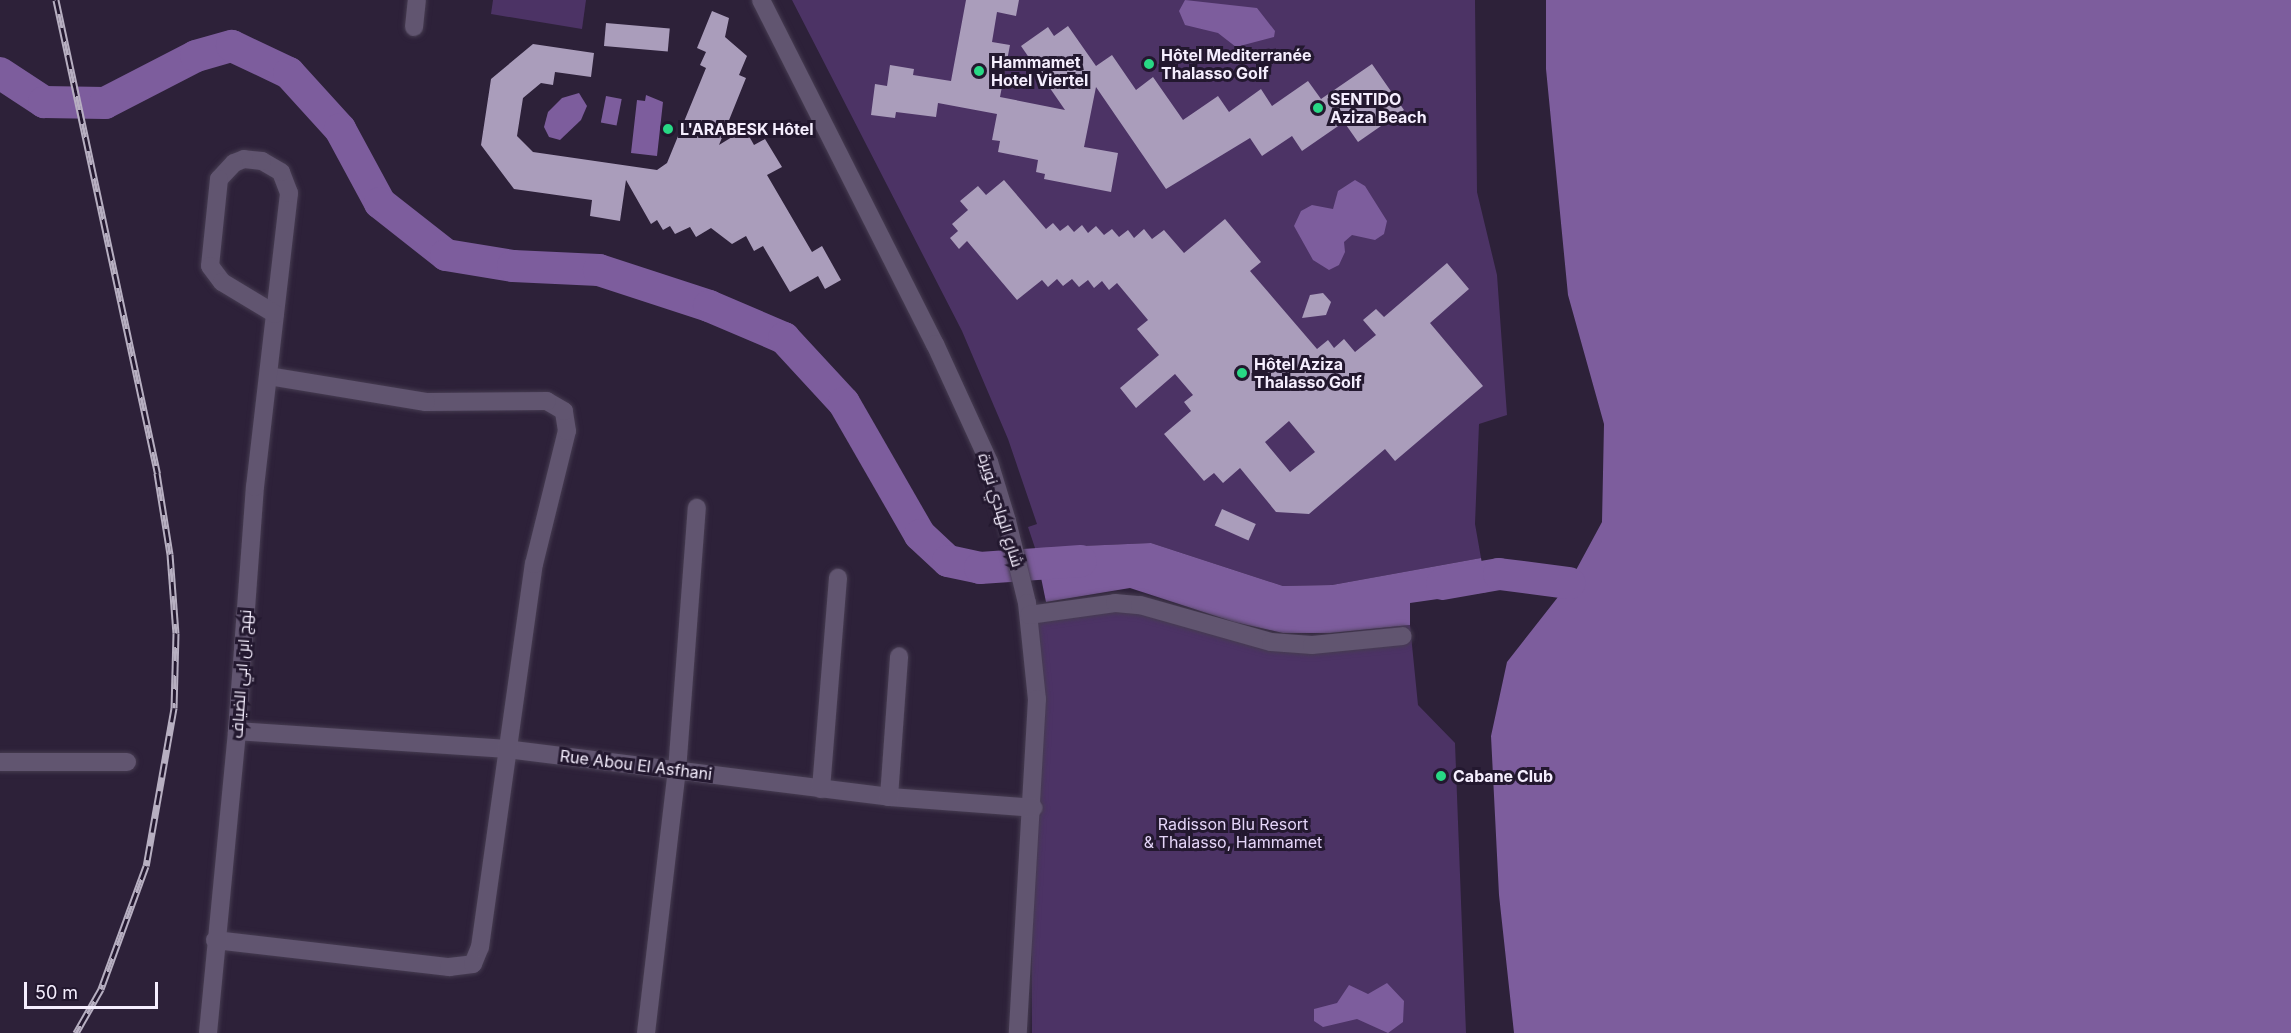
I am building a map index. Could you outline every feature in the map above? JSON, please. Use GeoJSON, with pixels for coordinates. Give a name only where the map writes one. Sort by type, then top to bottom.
{"type":"FeatureCollection","features":[{"type":"Feature","properties":{"kind":"street"},"geometry":{"type":"LineString","coordinates":[[414,27],[417,0]]}},
{"type":"Feature","properties":{"kind":"street","name":"شارع الهادي نويرة"},"geometry":{"type":"LineString","coordinates":[[761,0],[940,354],[989,462],[1007,521],[1028,609],[1037,699],[1034,808],[1018,1033]]}},
{"type":"Feature","properties":{"kind":"street","name":"نهج ابن ابي الضياف"},"geometry":{"type":"LineString","coordinates":[[208,1033],[215,940],[237,731],[255,487],[269,376],[288,181],[273,166],[244,159],[234,163],[219,179],[210,266],[222,282],[275,314]]}},
{"type":"Feature","properties":{"kind":"street"},"geometry":{"type":"LineString","coordinates":[[215,940],[449,967],[473,964],[480,947],[506,749],[534,564],[565,451],[564,411],[547,401],[426,402],[269,376]]}},
{"type":"Feature","properties":{"kind":"street"},"geometry":{"type":"LineString","coordinates":[[646,1033],[677,771],[697,508]]}},
{"type":"Feature","properties":{"kind":"street"},"geometry":{"type":"LineString","coordinates":[[821,789],[838,578]]}},
{"type":"Feature","properties":{"kind":"street"},"geometry":{"type":"LineString","coordinates":[[1028,609],[1115,603],[1140,605],[1271,642],[1312,645],[1403,636]]}},
{"type":"Feature","properties":{"kind":"street"},"geometry":{"type":"LineString","coordinates":[[889,797],[899,656]]}},
{"type":"Feature","properties":{"kind":"street","name":"Rue Abou El Asfhani"},"geometry":{"type":"LineString","coordinates":[[237,731],[506,749],[889,797],[1034,808]]}},
{"type":"Feature","properties":{"kind":"street"},"geometry":{"type":"LineString","coordinates":[[0,762],[127,762]]}},
{"type":"Feature","properties":{"kind":"green space"},"geometry":{"type":"Polygon","coordinates":[[[493,0],[586,0],[582,29],[491,14],[493,0]]]}},
{"type":"Feature","properties":{"kind":"green space","name":"Hôtel Aziza Thalasso Golf"},"geometry":{"type":"Polygon","coordinates":[[[792,0],[1475,0],[1477,192],[1497,275],[1507,415],[1479,424],[1475,524],[1481,558],[1332,585],[1283,586],[1151,543],[1035,548],[1028,527],[1037,524],[1008,439],[962,331],[792,0]]]}},
{"type":"Feature","properties":{"kind":"green space","name":"Radisson Blu Resort & Thalasso, Hammamet"},"geometry":{"type":"Polygon","coordinates":[[[1083,602],[1281,640],[1410,625],[1418,705],[1455,743],[1466,1033],[1032,1033],[1030,619],[1083,602]]]}},
{"type":"Feature","properties":{"kind":"shaded area"},"geometry":{"type":"Polygon","coordinates":[[[1185,0],[1257,8],[1275,31],[1274,37],[1236,47],[1218,33],[1185,25],[1179,11],[1185,0]]]}},
{"type":"Feature","properties":{"kind":"shaded area"},"geometry":{"type":"Polygon","coordinates":[[[1546,0],[2291,0],[2291,1033],[1514,1033],[1499,895],[1491,736],[1507,662],[1569,583],[1602,522],[1604,424],[1568,295],[1546,69],[1546,0]]]}},
{"type":"Feature","properties":{"kind":"shaded area"},"geometry":{"type":"Polygon","coordinates":[[[579,93],[587,106],[581,120],[560,140],[549,137],[544,127],[548,112],[562,98],[579,93]]]}},
{"type":"Feature","properties":{"kind":"shaded area"},"geometry":{"type":"Polygon","coordinates":[[[646,95],[663,102],[657,156],[631,153],[637,100],[645,101],[646,95]]]}},
{"type":"Feature","properties":{"kind":"shaded area"},"geometry":{"type":"Polygon","coordinates":[[[606,96],[622,99],[617,126],[601,123],[606,96]]]}},
{"type":"Feature","properties":{"kind":"shaded area"},"geometry":{"type":"Polygon","coordinates":[[[1355,180],[1365,186],[1387,221],[1384,234],[1375,240],[1352,235],[1344,242],[1345,252],[1339,265],[1329,270],[1313,260],[1294,226],[1301,211],[1312,205],[1333,209],[1338,191],[1355,180]]]}},
{"type":"Feature","properties":{"kind":"shaded area"},"geometry":{"type":"Polygon","coordinates":[[[1151,543],[1283,586],[1332,585],[1481,558],[1487,592],[1410,603],[1410,625],[1330,633],[1283,633],[1234,622],[1130,588],[1046,602],[1035,548],[1151,543]]]}},
{"type":"Feature","properties":{"kind":"shaded area"},"geometry":{"type":"Polygon","coordinates":[[[1387,983],[1404,1001],[1403,1022],[1388,1033],[1357,1019],[1323,1027],[1314,1021],[1314,1009],[1337,1003],[1349,985],[1368,994],[1387,983]]]}},
{"type":"Feature","properties":{"kind":"building"},"geometry":{"type":"Polygon","coordinates":[[[966,0],[1019,0],[1016,16],[997,12],[992,42],[1010,45],[1000,97],[1065,110],[1021,46],[1048,27],[1054,36],[1068,26],[1096,66],[1112,55],[1136,90],[1153,77],[1183,120],[1218,96],[1229,112],[1261,89],[1272,106],[1308,81],[1321,99],[1372,64],[1404,110],[1358,142],[1344,122],[1302,151],[1292,136],[1262,156],[1250,138],[1166,189],[1096,87],[1084,147],[1118,153],[1111,192],[1044,179],[1045,174],[1036,172],[1038,160],[998,152],[1000,141],[992,140],[997,114],[938,103],[936,117],[896,112],[895,118],[871,115],[875,84],[887,86],[890,65],[914,69],[913,75],[951,81],[966,0]]]}},
{"type":"Feature","properties":{"kind":"building"},"geometry":{"type":"Polygon","coordinates":[[[712,11],[729,18],[725,37],[747,56],[739,75],[746,78],[719,145],[745,129],[754,145],[765,139],[782,167],[767,175],[812,252],[822,246],[841,280],[825,289],[818,276],[790,292],[763,246],[754,251],[746,236],[732,244],[711,228],[696,237],[690,227],[675,234],[670,226],[663,230],[657,220],[651,224],[626,180],[620,221],[590,216],[592,200],[514,189],[481,145],[491,79],[533,44],[594,53],[591,77],[555,72],[553,85],[541,83],[523,98],[517,136],[533,152],[657,170],[667,163],[706,68],[700,65],[706,52],[697,48],[712,11]]]}},
{"type":"Feature","properties":{"kind":"building"},"geometry":{"type":"Polygon","coordinates":[[[606,23],[670,29],[668,51],[604,46],[606,23]]]}},
{"type":"Feature","properties":{"kind":"building"},"geometry":{"type":"Polygon","coordinates":[[[1004,180],[1046,229],[1053,223],[1060,231],[1068,225],[1074,232],[1082,225],[1088,233],[1096,226],[1104,235],[1112,229],[1119,237],[1128,230],[1134,238],[1144,229],[1152,239],[1164,230],[1184,253],[1225,219],[1261,262],[1250,271],[1317,349],[1328,340],[1334,348],[1344,339],[1355,352],[1376,335],[1363,320],[1376,309],[1384,317],[1447,263],[1469,289],[1430,323],[1483,386],[1395,461],[1385,449],[1309,514],[1276,512],[1240,468],[1223,483],[1214,473],[1204,481],[1164,434],[1191,411],[1184,402],[1193,395],[1175,374],[1136,408],[1120,388],[1159,355],[1137,329],[1148,320],[1117,283],[1109,290],[1102,281],[1094,288],[1088,280],[1079,287],[1072,279],[1063,286],[1057,279],[1048,287],[1042,280],[1017,300],[967,241],[959,249],[950,238],[958,231],[952,224],[968,210],[960,201],[978,186],[986,195],[1004,180]],[[1289,421],[1265,442],[1290,472],[1315,452],[1289,421]]]}},
{"type":"Feature","properties":{"kind":"building"},"geometry":{"type":"Polygon","coordinates":[[[1323,293],[1331,302],[1326,315],[1302,318],[1310,295],[1323,293]]]}},
{"type":"Feature","properties":{"kind":"building"},"geometry":{"type":"Polygon","coordinates":[[[1222,509],[1256,524],[1248,540],[1215,525],[1222,509]]]}},
{"type":"Feature","properties":{"kind":"waterway"},"geometry":{"type":"LineString","coordinates":[[0,73],[44,102],[105,103],[196,56],[232,46],[289,73],[340,129],[380,203],[446,255],[513,266],[599,270],[709,306],[784,338],[844,403],[920,535],[948,561],[980,568],[1081,561]]}},
{"type":"Feature","properties":{"kind":"waterway"},"geometry":{"type":"LineString","coordinates":[[1442,584],[1499,574],[1569,583]]}},
{"type":"Feature","properties":{"kind":"railway"},"geometry":{"type":"LineString","coordinates":[[56,0],[157,473],[170,554],[176,633],[174,708],[146,866],[101,989],[76,1033]]}},
{"type":"Feature","properties":{"kind":"place","name":"Hôtel Mediterranée Thalasso Golf"},"geometry":{"type":"Point","coordinates":[1149,64]}},
{"type":"Feature","properties":{"kind":"place","name":"Hammamet Hotel Viertel"},"geometry":{"type":"Point","coordinates":[979,71]}},
{"type":"Feature","properties":{"kind":"place","name":"SENTIDO Aziza Beach"},"geometry":{"type":"Point","coordinates":[1318,108]}},
{"type":"Feature","properties":{"kind":"place","name":"L'ARABESK Hôtel"},"geometry":{"type":"Point","coordinates":[668,129]}},
{"type":"Feature","properties":{"kind":"place","name":"Hôtel Aziza Thalasso Golf"},"geometry":{"type":"Point","coordinates":[1242,373]}},
{"type":"Feature","properties":{"kind":"place","name":"Cabane Club"},"geometry":{"type":"Point","coordinates":[1441,776]}}]}
